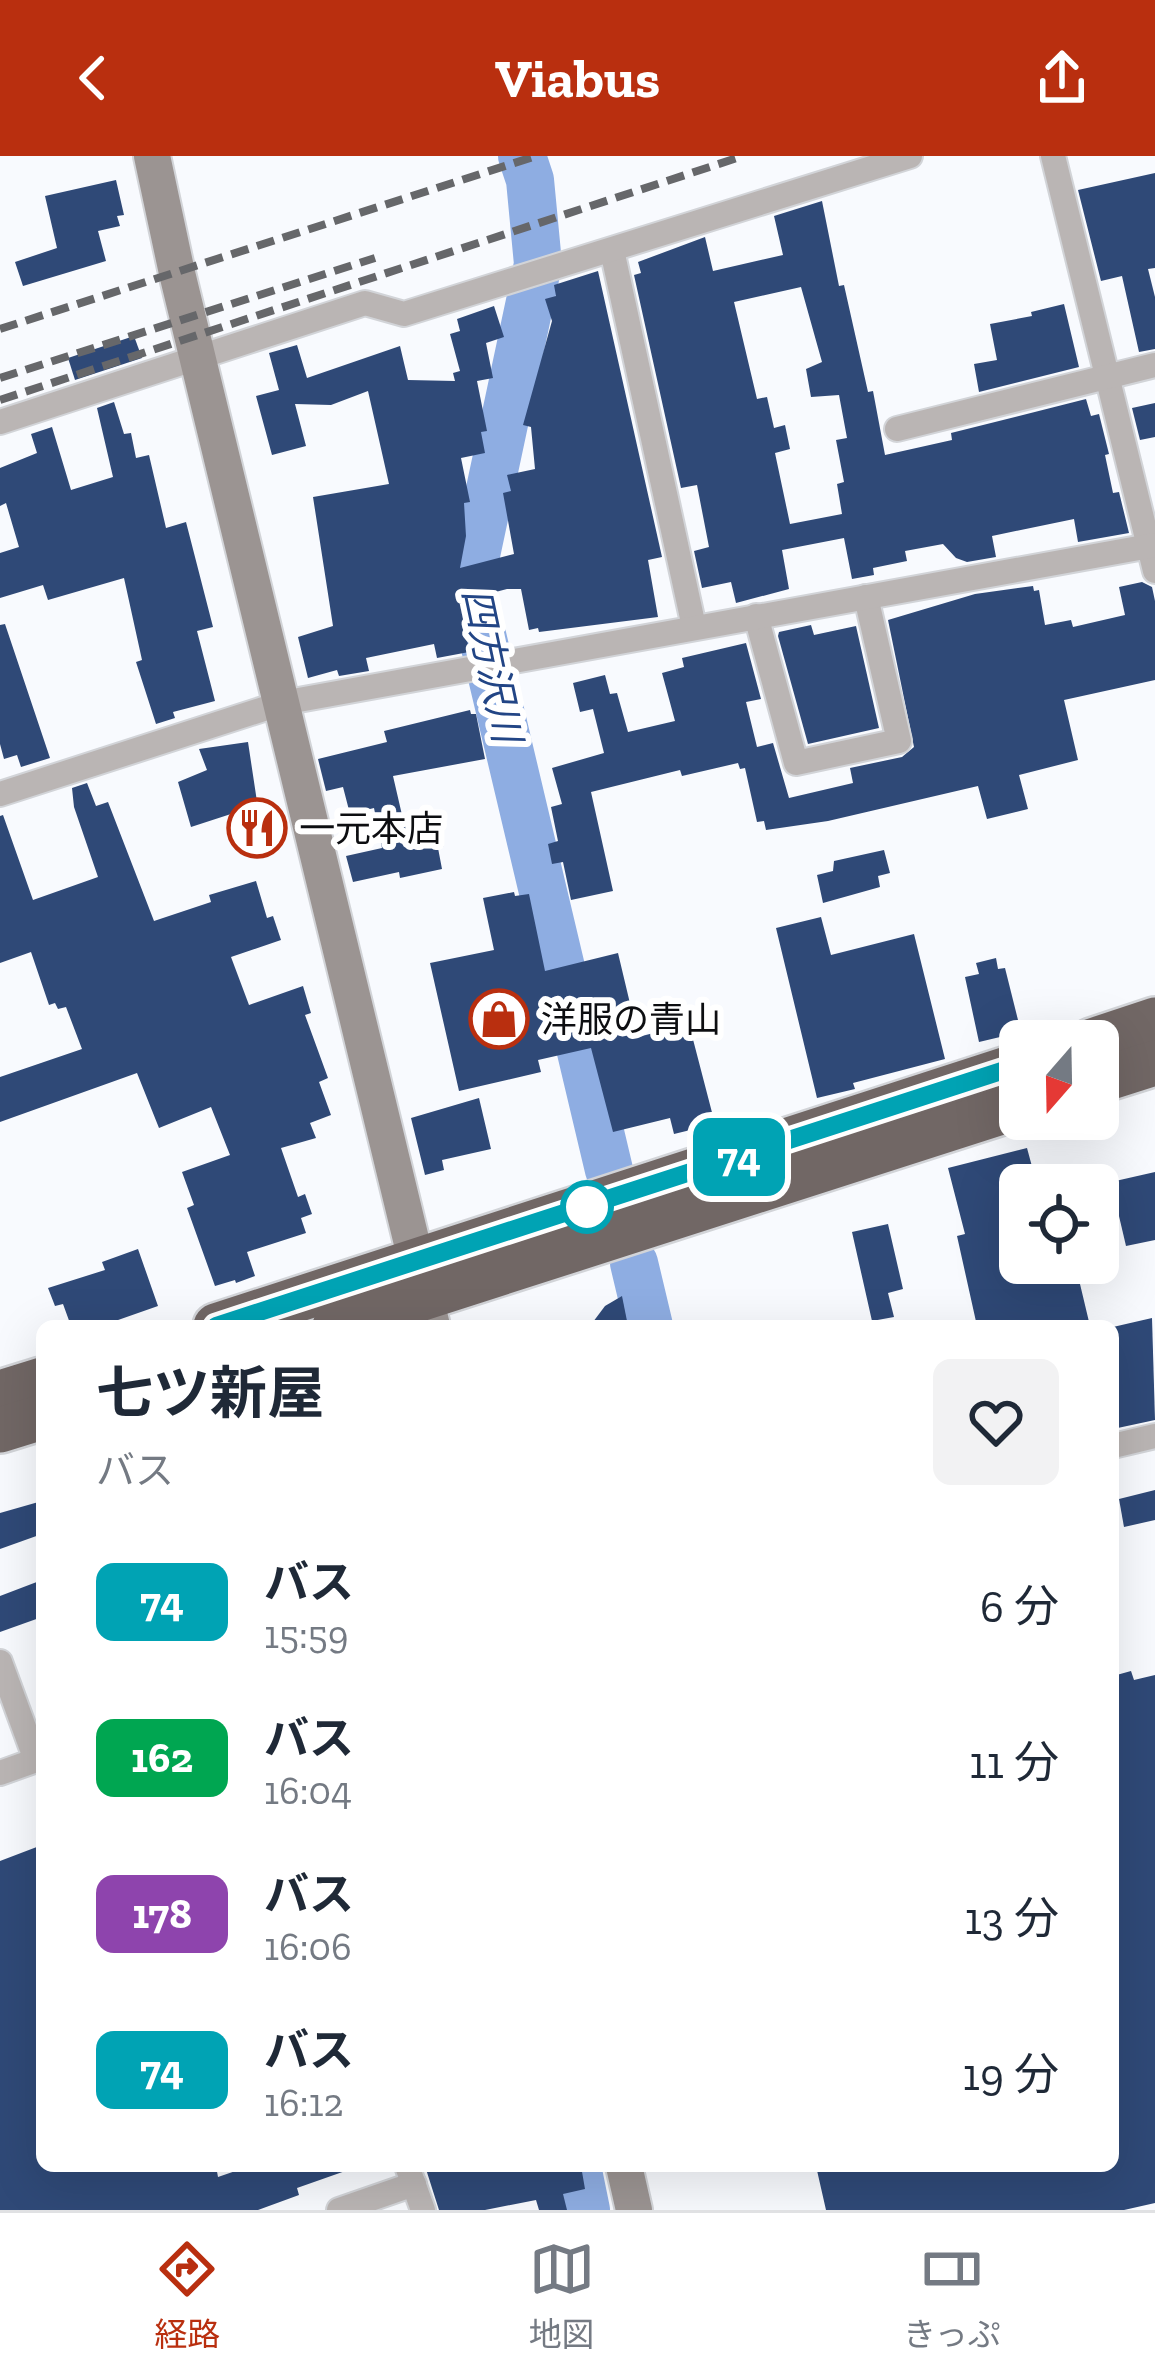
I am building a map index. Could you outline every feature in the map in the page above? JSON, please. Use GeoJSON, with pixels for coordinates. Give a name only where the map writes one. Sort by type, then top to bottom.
{"type":"FeatureCollection","features":[{"type":"Feature","properties":{"kind":"highway"},"geometry":{"type":"LineString","coordinates":[[1119,1032],[1155,1020]]}},
{"type":"Feature","properties":{"kind":"highway"},"geometry":{"type":"LineString","coordinates":[[1119,1074],[1155,1063]]}},
{"type":"Feature","properties":{"kind":"highway"},"geometry":{"type":"LineString","coordinates":[[258,1320],[424,1296],[999,1073]]}},
{"type":"Feature","properties":{"kind":"highway"},"geometry":{"type":"LineString","coordinates":[[353,1320],[999,1113]]}},
{"type":"Feature","properties":{"kind":"highway"},"geometry":{"type":"LineString","coordinates":[[0,1393],[36,1382]]}},
{"type":"Feature","properties":{"kind":"highway"},"geometry":{"type":"LineString","coordinates":[[0,1430],[36,1419]]}},
{"type":"Feature","properties":{"kind":"street"},"geometry":{"type":"LineString","coordinates":[[152,156],[424,1296]]}},
{"type":"Feature","properties":{"kind":"street"},"geometry":{"type":"LineString","coordinates":[[0,422],[365,303],[404,314],[910,156]]}},
{"type":"Feature","properties":{"kind":"street"},"geometry":{"type":"LineString","coordinates":[[0,794],[282,703],[866,597],[1153,554],[1054,156]]}},
{"type":"Feature","properties":{"kind":"street"},"geometry":{"type":"LineString","coordinates":[[612,250],[694,627]]}},
{"type":"Feature","properties":{"kind":"street"},"geometry":{"type":"LineString","coordinates":[[897,428],[1155,365]]}},
{"type":"Feature","properties":{"kind":"street"},"geometry":{"type":"LineString","coordinates":[[756,616],[796,763],[899,741],[866,597]]}},
{"type":"Feature","properties":{"kind":"street"},"geometry":{"type":"LineString","coordinates":[[1119,1445],[1155,1436]]}},
{"type":"Feature","properties":{"kind":"street"},"geometry":{"type":"LineString","coordinates":[[0,1662],[36,1752]]}},
{"type":"Feature","properties":{"kind":"street"},"geometry":{"type":"LineString","coordinates":[[0,1773],[36,1760]]}},
{"type":"Feature","properties":{"kind":"street"},"geometry":{"type":"LineString","coordinates":[[625,2172],[634,2210]]}},
{"type":"Feature","properties":{"kind":"street"},"geometry":{"type":"LineString","coordinates":[[339,2210],[410,2175],[423,2210]]}},
{"type":"Feature","properties":{"kind":"building"},"geometry":{"type":"Polygon","coordinates":[[[1155,173],[1155,268],[1148,269],[1155,297],[1155,349],[1139,352],[1122,276],[1101,281],[1078,190],[1155,173]]]}},
{"type":"Feature","properties":{"kind":"building"},"geometry":{"type":"Polygon","coordinates":[[[116,180],[124,215],[117,216],[120,226],[98,231],[106,261],[23,286],[15,262],[57,248],[45,196],[116,180]]]}},
{"type":"Feature","properties":{"kind":"building"},"geometry":{"type":"Polygon","coordinates":[[[822,201],[839,286],[844,285],[868,392],[873,391],[885,455],[1086,399],[1091,416],[1099,414],[1113,493],[1119,492],[1129,533],[1078,542],[1074,519],[992,536],[996,557],[967,562],[943,544],[905,551],[907,561],[873,568],[874,575],[852,579],[844,538],[782,550],[789,589],[736,603],[731,582],[702,588],[694,551],[709,547],[697,485],[681,488],[634,275],[641,273],[638,262],[705,237],[713,271],[783,255],[774,216],[822,201]],[[801,287],[734,302],[757,399],[767,397],[774,428],[785,425],[790,449],[775,453],[790,524],[842,514],[837,484],[844,482],[836,440],[847,438],[839,395],[811,397],[806,369],[822,362],[801,287]]]}},
{"type":"Feature","properties":{"kind":"building"},"geometry":{"type":"Polygon","coordinates":[[[598,271],[662,557],[648,560],[658,617],[539,632],[538,628],[529,630],[521,589],[507,589],[461,601],[469,652],[437,658],[434,644],[366,658],[369,671],[339,676],[337,670],[308,678],[298,637],[333,626],[313,497],[389,484],[368,391],[331,405],[295,404],[306,446],[272,455],[256,396],[279,390],[269,353],[297,345],[307,378],[400,346],[408,380],[455,381],[453,373],[460,371],[450,334],[460,331],[457,319],[494,306],[504,337],[486,343],[493,378],[477,381],[487,431],[481,432],[485,453],[461,458],[470,502],[464,503],[466,536],[460,568],[514,554],[503,493],[511,491],[507,475],[535,469],[531,427],[523,425],[552,321],[545,299],[556,296],[554,285],[598,271]]]}},
{"type":"Feature","properties":{"kind":"building"},"geometry":{"type":"Polygon","coordinates":[[[1064,304],[1079,367],[979,392],[974,364],[997,360],[990,324],[1064,304]]]}},
{"type":"Feature","properties":{"kind":"building"},"geometry":{"type":"Polygon","coordinates":[[[134,336],[142,358],[75,380],[68,358],[134,336]]]}},
{"type":"Feature","properties":{"kind":"building"},"geometry":{"type":"Polygon","coordinates":[[[114,402],[124,434],[131,433],[136,458],[149,455],[166,528],[186,522],[213,627],[197,631],[215,701],[173,712],[175,718],[156,724],[136,662],[142,660],[124,578],[48,600],[43,585],[0,598],[0,553],[19,547],[6,503],[0,506],[0,468],[37,453],[31,434],[52,427],[71,490],[113,477],[97,408],[114,402]]]}},
{"type":"Feature","properties":{"kind":"building"},"geometry":{"type":"Polygon","coordinates":[[[1155,403],[1155,437],[1140,440],[1132,408],[1155,403]]]}},
{"type":"Feature","properties":{"kind":"building"},"geometry":{"type":"Polygon","coordinates":[[[1142,582],[1152,587],[1155,601],[1155,680],[1064,700],[1078,760],[1019,775],[1028,809],[987,819],[978,786],[828,821],[766,830],[764,821],[757,822],[745,768],[740,769],[738,763],[682,776],[680,770],[591,792],[613,891],[571,900],[563,862],[552,864],[548,844],[558,841],[551,807],[562,804],[552,768],[604,753],[593,709],[580,712],[573,683],[605,675],[610,694],[617,693],[628,732],[675,721],[662,673],[684,667],[682,658],[746,643],[761,699],[746,702],[757,747],[773,743],[789,798],[853,783],[850,768],[902,757],[914,747],[888,620],[975,594],[1033,586],[1034,591],[1039,590],[1045,625],[1071,620],[1073,627],[1125,615],[1119,587],[1142,582]]]}},
{"type":"Feature","properties":{"kind":"building"},"geometry":{"type":"Polygon","coordinates":[[[5,624],[50,758],[21,767],[17,755],[4,759],[0,744],[0,625],[5,624]]]}},
{"type":"Feature","properties":{"kind":"building"},"geometry":{"type":"Polygon","coordinates":[[[811,625],[814,635],[856,626],[879,728],[808,744],[778,636],[811,625]]]}},
{"type":"Feature","properties":{"kind":"building"},"geometry":{"type":"Polygon","coordinates":[[[470,710],[476,714],[485,759],[393,776],[402,815],[422,811],[424,820],[436,818],[444,846],[438,848],[442,869],[353,882],[346,856],[382,848],[374,808],[350,814],[343,787],[326,791],[318,759],[387,742],[384,731],[470,710]]]}},
{"type":"Feature","properties":{"kind":"building"},"geometry":{"type":"Polygon","coordinates":[[[248,742],[259,815],[266,814],[273,845],[242,851],[234,813],[191,827],[178,782],[207,770],[199,749],[248,742]]]}},
{"type":"Feature","properties":{"kind":"building"},"geometry":{"type":"Polygon","coordinates":[[[87,783],[96,806],[108,802],[154,921],[211,902],[209,895],[256,881],[267,918],[273,916],[281,940],[231,957],[249,1005],[303,986],[311,1013],[305,1015],[328,1078],[319,1082],[331,1115],[310,1123],[316,1138],[281,1148],[298,1197],[305,1194],[312,1214],[301,1218],[306,1233],[247,1252],[255,1276],[236,1283],[215,1286],[187,1208],[194,1205],[182,1172],[230,1155],[211,1107],[159,1128],[137,1073],[0,1122],[0,1077],[82,1049],[66,1007],[49,1005],[31,952],[0,963],[0,816],[33,900],[98,877],[74,807],[72,788],[87,783]]]}},
{"type":"Feature","properties":{"kind":"building"},"geometry":{"type":"Polygon","coordinates":[[[884,850],[890,873],[878,876],[880,887],[823,903],[817,875],[833,871],[834,861],[884,850]]]}},
{"type":"Feature","properties":{"kind":"building"},"geometry":{"type":"Polygon","coordinates":[[[514,892],[515,896],[529,894],[545,971],[618,953],[638,1037],[689,1024],[715,1124],[674,1134],[670,1118],[613,1132],[591,1048],[538,1060],[541,1072],[459,1091],[430,963],[494,950],[483,898],[514,892]]]}},
{"type":"Feature","properties":{"kind":"building"},"geometry":{"type":"Polygon","coordinates":[[[821,917],[831,955],[914,934],[945,1059],[853,1083],[855,1089],[817,1098],[776,928],[821,917]]]}},
{"type":"Feature","properties":{"kind":"building"},"geometry":{"type":"Polygon","coordinates":[[[996,958],[998,969],[1005,968],[1018,1020],[999,1020],[999,1037],[979,1042],[965,977],[979,974],[976,963],[996,958]]]}},
{"type":"Feature","properties":{"kind":"building"},"geometry":{"type":"Polygon","coordinates":[[[479,1098],[491,1149],[442,1160],[444,1170],[425,1175],[411,1118],[479,1098]]]}},
{"type":"Feature","properties":{"kind":"building"},"geometry":{"type":"Polygon","coordinates":[[[1027,1148],[1031,1164],[999,1164],[999,1284],[1080,1284],[1089,1320],[976,1320],[957,1236],[965,1234],[948,1168],[1027,1148]]]}},
{"type":"Feature","properties":{"kind":"building"},"geometry":{"type":"Polygon","coordinates":[[[1155,1172],[1155,1240],[1126,1246],[1119,1216],[1119,1180],[1155,1172]]]}},
{"type":"Feature","properties":{"kind":"building"},"geometry":{"type":"Polygon","coordinates":[[[888,1224],[903,1289],[888,1293],[894,1317],[872,1320],[852,1232],[888,1224]]]}},
{"type":"Feature","properties":{"kind":"building"},"geometry":{"type":"Polygon","coordinates":[[[138,1249],[158,1306],[118,1320],[69,1320],[63,1304],[55,1306],[48,1288],[105,1270],[102,1262],[138,1249]]]}},
{"type":"Feature","properties":{"kind":"building"},"geometry":{"type":"Polygon","coordinates":[[[622,1296],[627,1320],[594,1320],[605,1306],[622,1296]]]}},
{"type":"Feature","properties":{"kind":"building"},"geometry":{"type":"Polygon","coordinates":[[[1152,1318],[1155,1420],[1119,1428],[1119,1326],[1152,1318]]]}},
{"type":"Feature","properties":{"kind":"building"},"geometry":{"type":"Polygon","coordinates":[[[1155,1490],[1155,1520],[1124,1527],[1119,1499],[1155,1490]]]}},
{"type":"Feature","properties":{"kind":"building"},"geometry":{"type":"Polygon","coordinates":[[[36,1503],[36,1536],[0,1549],[0,1513],[36,1503]]]}},
{"type":"Feature","properties":{"kind":"building"},"geometry":{"type":"Polygon","coordinates":[[[36,1582],[36,1619],[0,1632],[0,1596],[36,1582]]]}},
{"type":"Feature","properties":{"kind":"building"},"geometry":{"type":"Polygon","coordinates":[[[1131,1671],[1134,1680],[1155,1675],[1155,2203],[1124,2210],[826,2210],[817,2172],[1119,2172],[1119,1674],[1131,1671]]]}},
{"type":"Feature","properties":{"kind":"building"},"geometry":{"type":"Polygon","coordinates":[[[36,1847],[36,2172],[217,2172],[218,2177],[233,2172],[342,2172],[297,2188],[299,2195],[258,2210],[0,2210],[0,1861],[36,1847]]]}},
{"type":"Feature","properties":{"kind":"building"},"geometry":{"type":"Polygon","coordinates":[[[427,2172],[582,2172],[585,2189],[563,2194],[567,2210],[539,2210],[536,2200],[485,2210],[439,2210],[427,2172]]]}},
{"type":"Feature","properties":{"kind":"waterway","name":"四方沢川"},"geometry":{"type":"LineString","coordinates":[[522,156],[530,180],[538,264],[472,574],[474,601],[609,1170]]}},
{"type":"Feature","properties":{"kind":"waterway","name":"四方沢川"},"geometry":{"type":"LineString","coordinates":[[634,1263],[648,1320]]}},
{"type":"Feature","properties":{"kind":"waterway","name":"四方沢川"},"geometry":{"type":"LineString","coordinates":[[578,2172],[586,2210]]}},
{"type":"Feature","properties":{"kind":"railway"},"geometry":{"type":"LineString","coordinates":[[0,329],[536,156]]}},
{"type":"Feature","properties":{"kind":"railway"},"geometry":{"type":"LineString","coordinates":[[0,400],[743,156]]}},
{"type":"Feature","properties":{"kind":"railway"},"geometry":{"type":"LineString","coordinates":[[0,378],[375,258]]}},
{"type":"Feature","properties":{"kind":"bus line","name":"74"},"geometry":{"type":"LineString","coordinates":[[235,1320],[999,1072]]}},
{"type":"Feature","properties":{"kind":"place","name":"一元本店"},"geometry":{"type":"Point","coordinates":[257,828]}},
{"type":"Feature","properties":{"kind":"place","name":"洋服の青山"},"geometry":{"type":"Point","coordinates":[499,1019]}}]}
